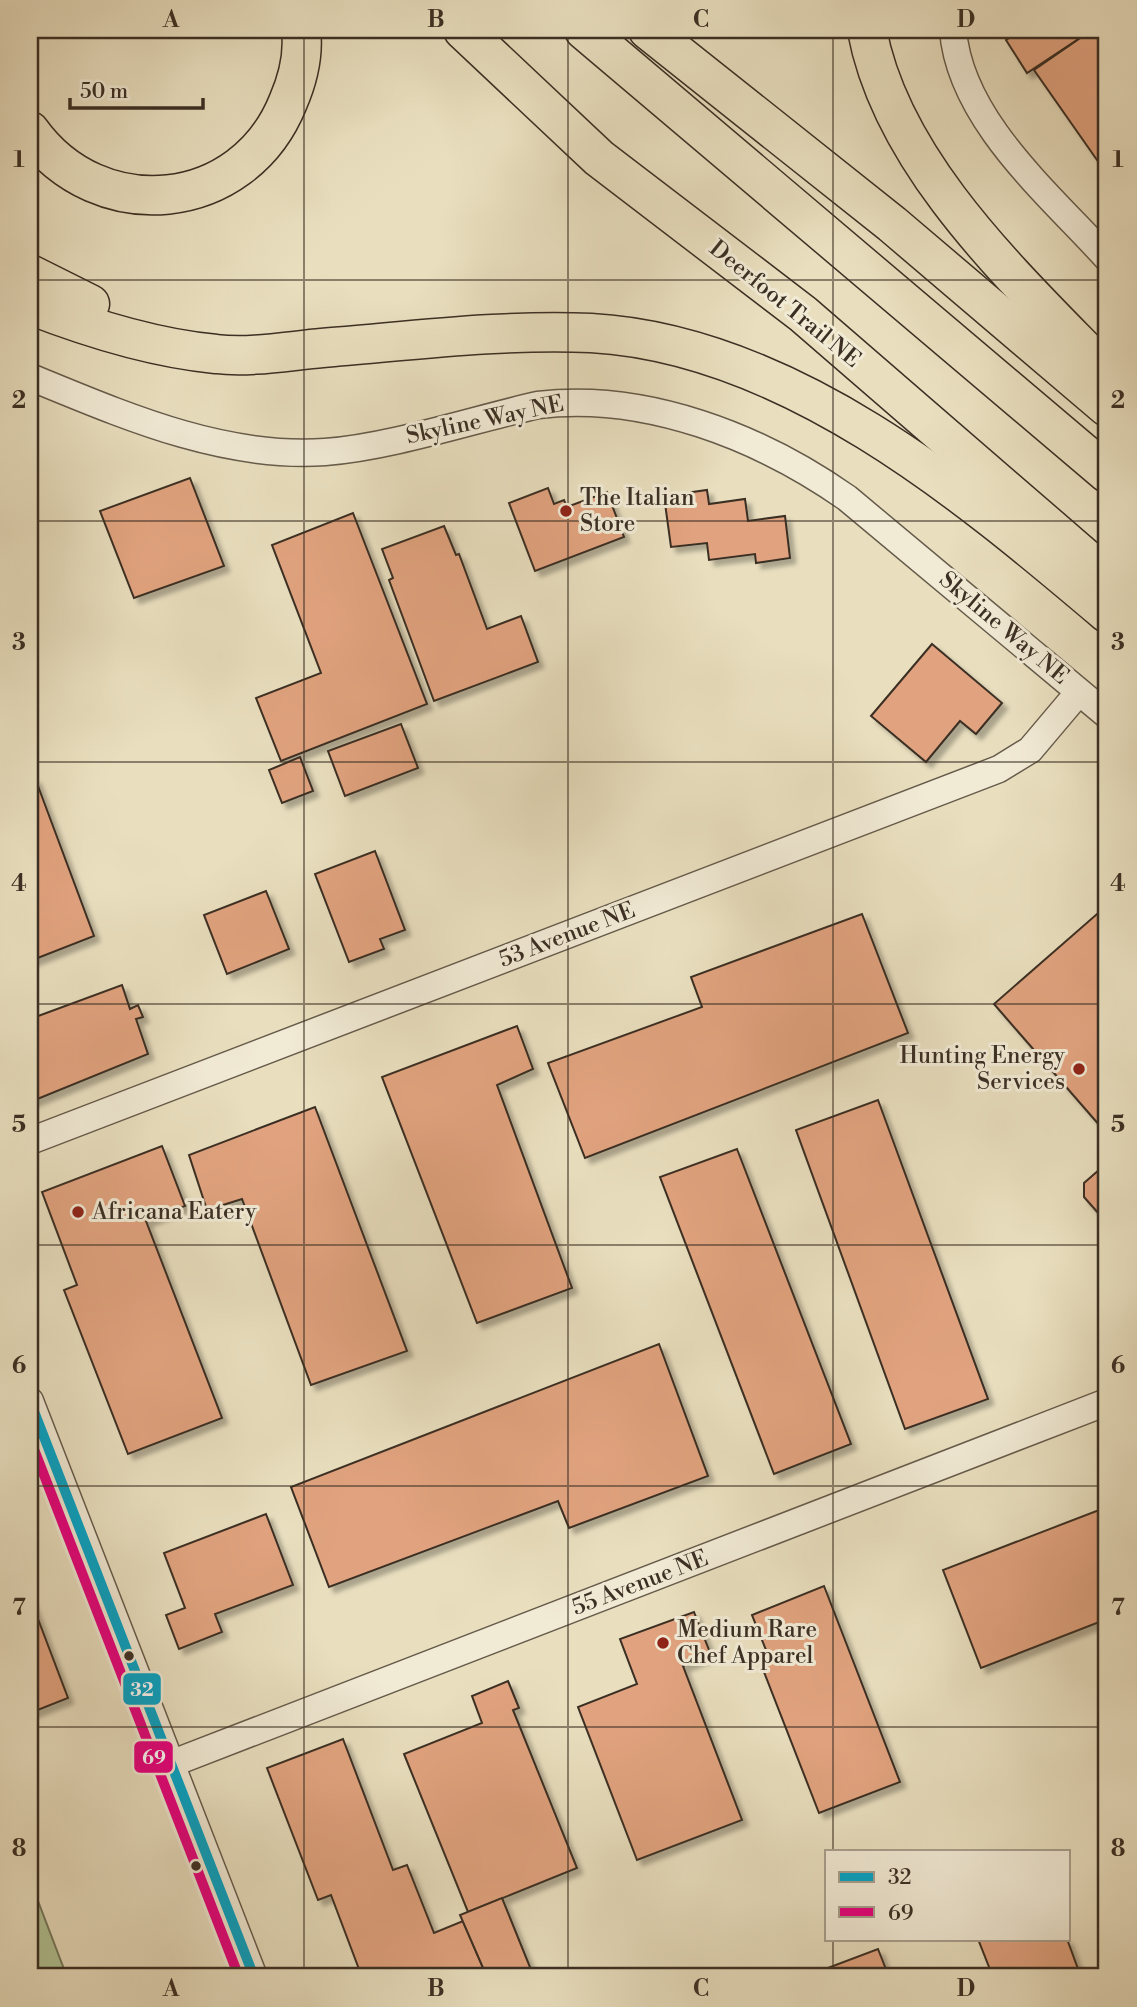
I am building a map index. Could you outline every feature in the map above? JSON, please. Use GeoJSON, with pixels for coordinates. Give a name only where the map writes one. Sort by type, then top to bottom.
{"type":"FeatureCollection","features":[{"type":"Feature","properties":{"kind":"highway"},"geometry":{"type":"LineString","coordinates":[[30,131],[54,159],[83,179],[113,190],[163,196],[210,185],[233,173],[250,158],[283,114],[300,65],[301,30]]}},
{"type":"Feature","properties":{"kind":"highway","name":"Deerfoot Trail NE"},"geometry":{"type":"LineString","coordinates":[[463,30],[598,158],[803,314],[1107,577]]}},
{"type":"Feature","properties":{"kind":"highway"},"geometry":{"type":"LineString","coordinates":[[584,30],[1107,473]]}},
{"type":"Feature","properties":{"kind":"highway"},"geometry":{"type":"LineString","coordinates":[[648,30],[892,223],[1107,407]]}},
{"type":"Feature","properties":{"kind":"highway"},"geometry":{"type":"LineString","coordinates":[[867,30],[893,112],[940,188],[1107,373]]}},
{"type":"Feature","properties":{"kind":"highway"},"geometry":{"type":"LineString","coordinates":[[30,274],[82,302],[120,314],[204,339],[279,351]]}},
{"type":"Feature","properties":{"kind":"highway"},"geometry":{"type":"LineString","coordinates":[[30,305],[111,333],[219,355],[476,336],[589,333],[646,339],[700,351],[755,372],[827,406],[881,440],[998,523],[1107,613]]}},
{"type":"Feature","properties":{"kind":"street"},"geometry":{"type":"LineString","coordinates":[[953,30],[955,50],[974,104],[997,136],[1107,258]]}},
{"type":"Feature","properties":{"kind":"street","name":"Skyline Way NE"},"geometry":{"type":"LineString","coordinates":[[30,376],[143,424],[263,450],[294,452],[355,448],[538,405],[568,401],[626,405],[668,415],[723,433],[825,483],[964,594],[1107,715]]}},
{"type":"Feature","properties":{"kind":"street","name":"53 Avenue NE"},"geometry":{"type":"LineString","coordinates":[[30,1141],[999,769],[1030,750],[1079,692]]}},
{"type":"Feature","properties":{"kind":"street"},"geometry":{"type":"LineString","coordinates":[[30,1401],[254,1977]]}},
{"type":"Feature","properties":{"kind":"street","name":"55 Avenue NE"},"geometry":{"type":"LineString","coordinates":[[173,1763],[1107,1402]]}},
{"type":"Feature","properties":{"kind":"green space"},"geometry":{"type":"Polygon","coordinates":[[[30,1880],[67,1977],[30,1977],[30,1880]]]}},
{"type":"Feature","properties":{"kind":"building"},"geometry":{"type":"Polygon","coordinates":[[[1022,30],[1092,30],[1027,73],[1006,40],[1022,30]]]}},
{"type":"Feature","properties":{"kind":"building"},"geometry":{"type":"Polygon","coordinates":[[[1092,30],[1107,53],[1107,168],[1104,170],[1034,70],[1092,30]]]}},
{"type":"Feature","properties":{"kind":"building"},"geometry":{"type":"Polygon","coordinates":[[[190,478],[224,566],[134,598],[100,511],[190,478]]]}},
{"type":"Feature","properties":{"kind":"building"},"geometry":{"type":"Polygon","coordinates":[[[548,488],[554,504],[564,500],[567,507],[607,492],[624,537],[535,571],[509,503],[548,488]]]}},
{"type":"Feature","properties":{"kind":"building"},"geometry":{"type":"Polygon","coordinates":[[[707,490],[709,504],[745,499],[748,521],[785,516],[790,558],[756,563],[755,554],[709,560],[707,543],[671,547],[664,496],[707,490]]]}},
{"type":"Feature","properties":{"kind":"building"},"geometry":{"type":"Polygon","coordinates":[[[353,513],[427,704],[281,761],[256,698],[321,673],[272,545],[353,513]]]}},
{"type":"Feature","properties":{"kind":"building"},"geometry":{"type":"Polygon","coordinates":[[[444,526],[456,555],[459,554],[487,629],[521,616],[538,662],[434,701],[389,580],[393,578],[382,549],[444,526]]]}},
{"type":"Feature","properties":{"kind":"building"},"geometry":{"type":"Polygon","coordinates":[[[932,644],[1002,703],[976,734],[960,721],[926,762],[871,716],[932,644]]]}},
{"type":"Feature","properties":{"kind":"building"},"geometry":{"type":"Polygon","coordinates":[[[401,724],[418,768],[345,796],[328,751],[401,724]]]}},
{"type":"Feature","properties":{"kind":"building"},"geometry":{"type":"Polygon","coordinates":[[[300,757],[313,791],[282,803],[269,770],[300,757]]]}},
{"type":"Feature","properties":{"kind":"building"},"geometry":{"type":"Polygon","coordinates":[[[35,778],[94,936],[30,961],[30,780],[35,778]]]}},
{"type":"Feature","properties":{"kind":"building"},"geometry":{"type":"Polygon","coordinates":[[[375,851],[405,930],[380,939],[384,949],[349,962],[315,874],[375,851]]]}},
{"type":"Feature","properties":{"kind":"building"},"geometry":{"type":"Polygon","coordinates":[[[266,891],[289,949],[227,974],[204,915],[266,891]]]}},
{"type":"Feature","properties":{"kind":"building","name":"Hunting Energy Services"},"geometry":{"type":"Polygon","coordinates":[[[1105,907],[1107,909],[1107,1134],[994,1004],[1105,907]]]}},
{"type":"Feature","properties":{"kind":"building"},"geometry":{"type":"Polygon","coordinates":[[[862,914],[908,1033],[585,1158],[548,1063],[702,1007],[691,977],[862,914]]]}},
{"type":"Feature","properties":{"kind":"building"},"geometry":{"type":"Polygon","coordinates":[[[122,985],[130,1009],[138,1005],[143,1017],[136,1019],[148,1054],[30,1102],[30,1019],[122,985]]]}},
{"type":"Feature","properties":{"kind":"building"},"geometry":{"type":"Polygon","coordinates":[[[517,1026],[533,1069],[497,1085],[572,1288],[477,1323],[382,1077],[517,1026]]]}},
{"type":"Feature","properties":{"kind":"building"},"geometry":{"type":"Polygon","coordinates":[[[878,1100],[988,1399],[905,1429],[796,1130],[878,1100]]]}},
{"type":"Feature","properties":{"kind":"building"},"geometry":{"type":"Polygon","coordinates":[[[315,1107],[407,1351],[311,1385],[242,1199],[207,1210],[189,1155],[315,1107]]]}},
{"type":"Feature","properties":{"kind":"building"},"geometry":{"type":"Polygon","coordinates":[[[162,1146],[185,1206],[146,1221],[222,1418],[128,1454],[64,1290],[77,1285],[42,1192],[162,1146]]]}},
{"type":"Feature","properties":{"kind":"building"},"geometry":{"type":"Polygon","coordinates":[[[737,1149],[851,1444],[774,1474],[660,1177],[737,1149]]]}},
{"type":"Feature","properties":{"kind":"building"},"geometry":{"type":"Polygon","coordinates":[[[1107,1163],[1107,1223],[1084,1197],[1084,1183],[1107,1163]]]}},
{"type":"Feature","properties":{"kind":"building"},"geometry":{"type":"Polygon","coordinates":[[[659,1344],[708,1476],[569,1528],[558,1501],[329,1587],[291,1487],[659,1344]]]}},
{"type":"Feature","properties":{"kind":"building"},"geometry":{"type":"Polygon","coordinates":[[[1107,1507],[1107,1619],[981,1668],[943,1570],[1107,1507]]]}},
{"type":"Feature","properties":{"kind":"building"},"geometry":{"type":"Polygon","coordinates":[[[266,1514],[293,1585],[215,1614],[222,1632],[179,1649],[166,1615],[185,1608],[164,1553],[266,1514]]]}},
{"type":"Feature","properties":{"kind":"building"},"geometry":{"type":"Polygon","coordinates":[[[824,1586],[900,1782],[819,1813],[757,1654],[766,1650],[752,1615],[824,1586]]]}},
{"type":"Feature","properties":{"kind":"building"},"geometry":{"type":"Polygon","coordinates":[[[30,1598],[68,1698],[30,1713],[30,1598]]]}},
{"type":"Feature","properties":{"kind":"building"},"geometry":{"type":"Polygon","coordinates":[[[694,1612],[711,1655],[683,1666],[742,1820],[637,1860],[578,1707],[637,1684],[620,1639],[694,1612]]]}},
{"type":"Feature","properties":{"kind":"building"},"geometry":{"type":"Polygon","coordinates":[[[508,1681],[519,1708],[513,1710],[577,1868],[468,1912],[404,1754],[482,1723],[472,1696],[508,1681]]]}},
{"type":"Feature","properties":{"kind":"building"},"geometry":{"type":"Polygon","coordinates":[[[343,1739],[393,1870],[407,1865],[434,1933],[463,1921],[487,1977],[362,1977],[331,1895],[318,1900],[267,1768],[343,1739]]]}},
{"type":"Feature","properties":{"kind":"building"},"geometry":{"type":"Polygon","coordinates":[[[502,1898],[534,1977],[487,1977],[460,1915],[502,1898]]]}},
{"type":"Feature","properties":{"kind":"building"},"geometry":{"type":"Polygon","coordinates":[[[978,1940],[1067,1940],[1081,1977],[993,1977],[978,1940]]]}},
{"type":"Feature","properties":{"kind":"building"},"geometry":{"type":"Polygon","coordinates":[[[878,1949],[889,1977],[804,1977],[878,1949]]]}},
{"type":"Feature","properties":{"kind":"transit line","name":"32"},"geometry":{"type":"LineString","coordinates":[[30,1401],[254,1977]]}},
{"type":"Feature","properties":{"kind":"transit line","name":"69"},"geometry":{"type":"LineString","coordinates":[[30,1439],[239,1977]]}},
{"type":"Feature","properties":{"kind":"place","name":"The Italian Store"},"geometry":{"type":"Point","coordinates":[566,511]}},
{"type":"Feature","properties":{"kind":"place","name":"Hunting Energy Services"},"geometry":{"type":"Point","coordinates":[1079,1069]}},
{"type":"Feature","properties":{"kind":"place","name":"Africana Eatery"},"geometry":{"type":"Point","coordinates":[78,1212]}},
{"type":"Feature","properties":{"kind":"place","name":"Medium Rare Chef Apparel"},"geometry":{"type":"Point","coordinates":[663,1643]}}]}
